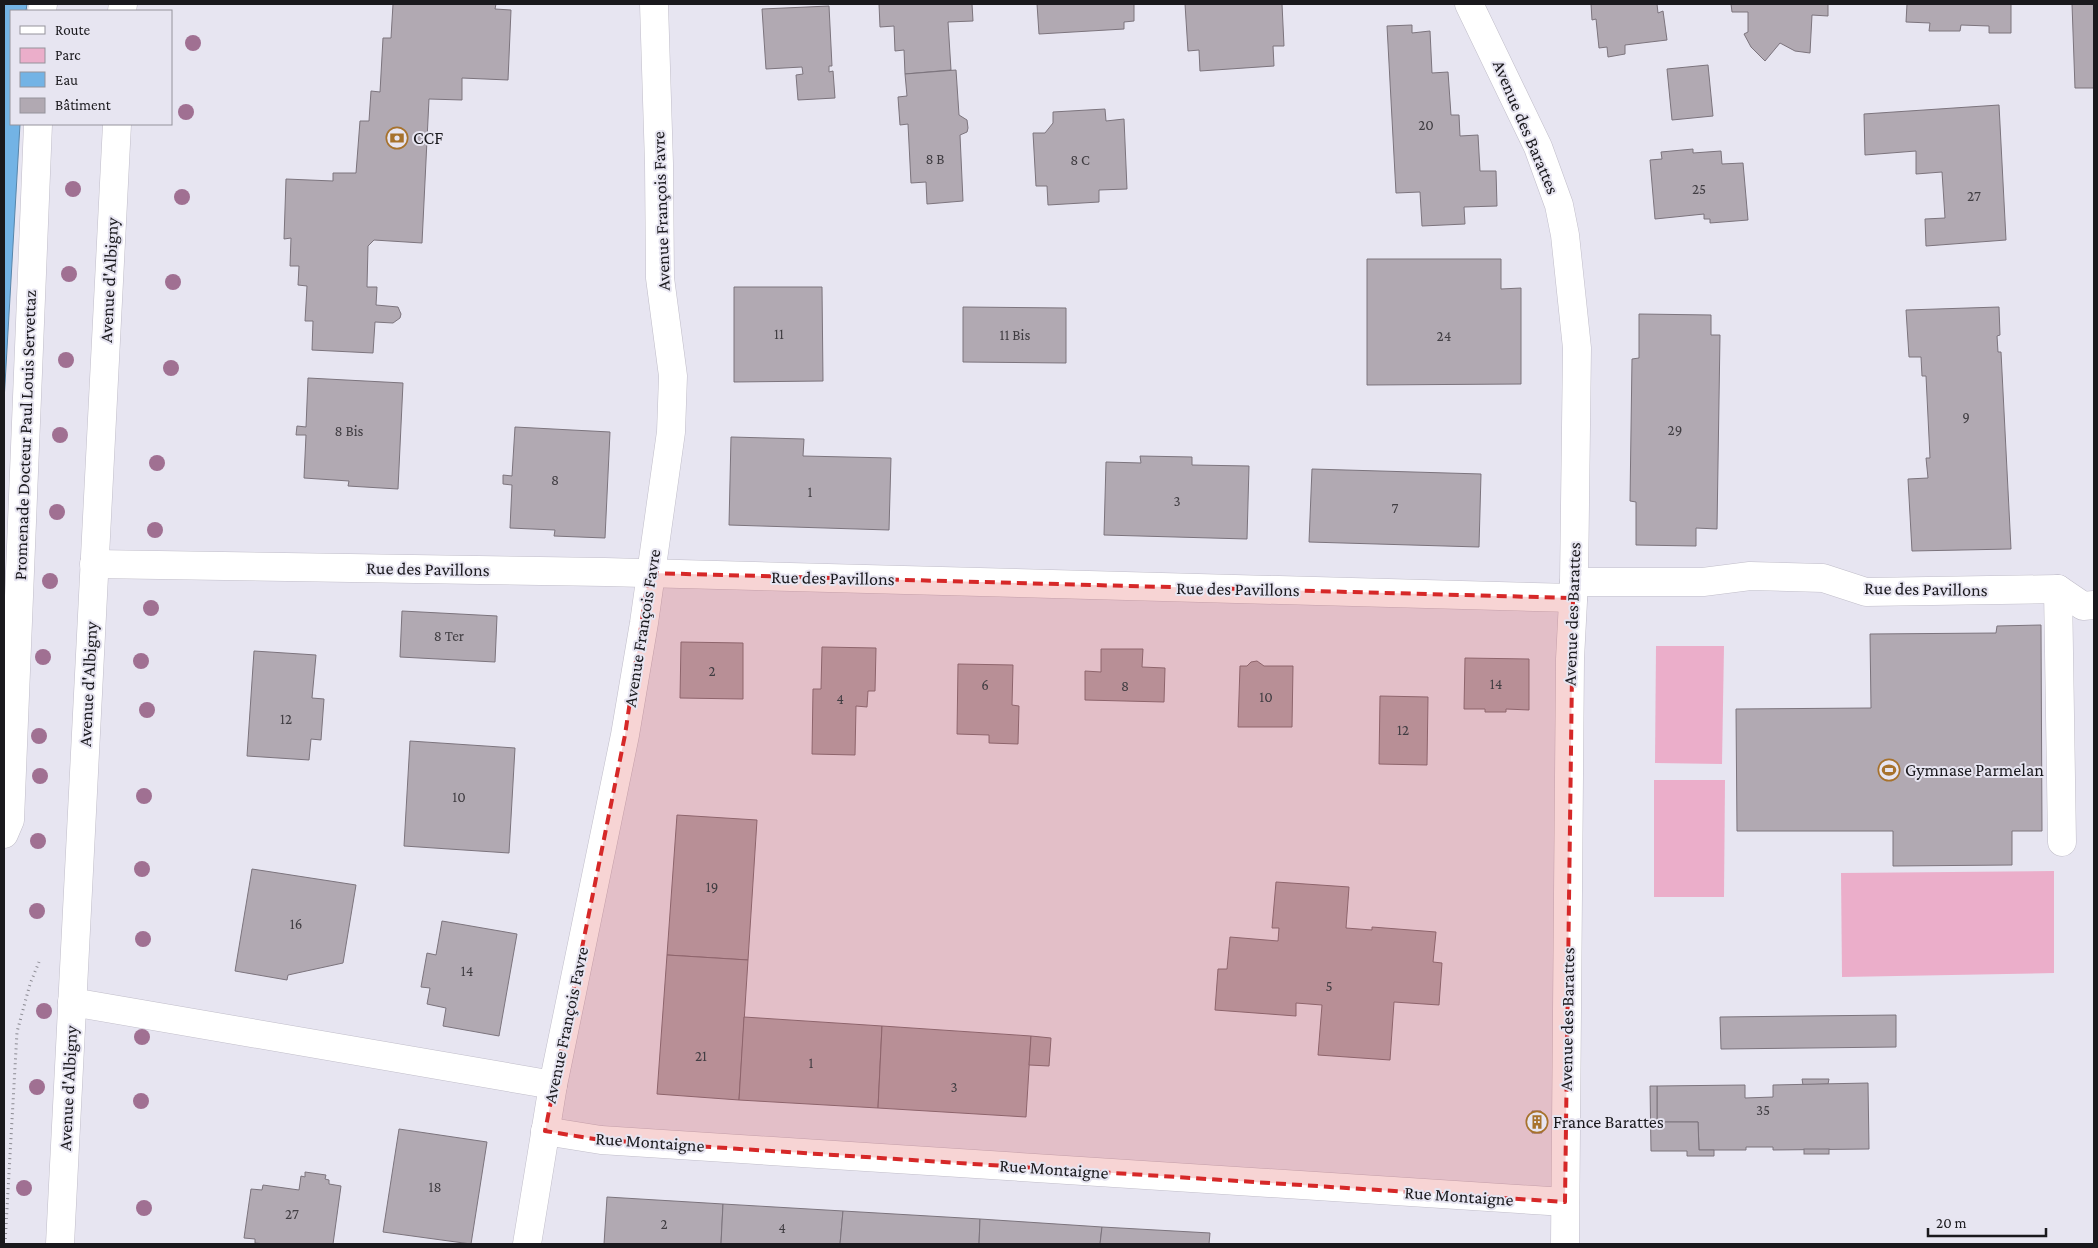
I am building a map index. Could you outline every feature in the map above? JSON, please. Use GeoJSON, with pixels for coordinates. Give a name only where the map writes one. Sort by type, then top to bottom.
{"type":"FeatureCollection","features":[{"type":"Feature","properties":{"kind":"street","name":"Avenue François Favre"},"geometry":{"type":"LineString","coordinates":[[527,1244],[553,1085],[625,735],[671,432],[673,405],[670,344],[660,278],[660,164],[654,4]]}},
{"type":"Feature","properties":{"kind":"street","name":"Avenue des Barattes"},"geometry":{"type":"LineString","coordinates":[[1469,4],[1538,147],[1559,205],[1565,235],[1577,348],[1564,1202],[1565,1244]]}},
{"type":"Feature","properties":{"kind":"street","name":"Promenade Docteur Paul Louis Servettaz"},"geometry":{"type":"LineString","coordinates":[[4,834],[10,820],[38,125]]}},
{"type":"Feature","properties":{"kind":"street","name":"Avenue d'Albigny"},"geometry":{"type":"LineString","coordinates":[[60,1244],[117,125]]}},
{"type":"Feature","properties":{"kind":"street","name":"Rue des Pavillons"},"geometry":{"type":"LineString","coordinates":[[94,564],[1573,590],[1703,582],[1750,576],[1823,578],[1866,592],[2058,589]]}},
{"type":"Feature","properties":{"kind":"street"},"geometry":{"type":"LineString","coordinates":[[2058,589],[2083,606],[2094,605]]}},
{"type":"Feature","properties":{"kind":"street"},"geometry":{"type":"LineString","coordinates":[[2058,589],[2062,842]]}},
{"type":"Feature","properties":{"kind":"street"},"geometry":{"type":"LineString","coordinates":[[72,1002],[553,1085]]}},
{"type":"Feature","properties":{"kind":"street","name":"Rue Montaigne"},"geometry":{"type":"LineString","coordinates":[[545,1131],[601,1140],[1564,1202]]}},
{"type":"Feature","properties":{"kind":"highlighted area"},"geometry":{"type":"Polygon","coordinates":[[[649,573],[1573,598],[1565,1202],[601,1140],[545,1131],[625,735],[649,573]]]}},
{"type":"Feature","properties":{"kind":"green space"},"geometry":{"type":"Polygon","coordinates":[[[1656,646],[1724,646],[1722,764],[1655,763],[1656,646]]]}},
{"type":"Feature","properties":{"kind":"green space"},"geometry":{"type":"Polygon","coordinates":[[[1654,780],[1725,780],[1724,897],[1654,897],[1654,780]]]}},
{"type":"Feature","properties":{"kind":"green space"},"geometry":{"type":"Polygon","coordinates":[[[2054,871],[2054,973],[1842,977],[1841,873],[2054,871]]]}},
{"type":"Feature","properties":{"kind":"water"},"geometry":{"type":"Polygon","coordinates":[[[4,4],[27,4],[26,10],[10,10],[10,125],[20,125],[4,401],[4,4]]]}},
{"type":"Feature","properties":{"kind":"building"},"geometry":{"type":"Polygon","coordinates":[[[393,4],[496,4],[495,9],[511,10],[508,80],[462,78],[462,100],[429,99],[422,243],[374,240],[368,246],[367,287],[377,287],[376,305],[398,307],[401,314],[400,318],[393,323],[375,322],[373,353],[312,350],[313,321],[305,321],[307,286],[298,285],[299,266],[290,266],[291,238],[284,239],[286,179],[333,181],[333,173],[356,173],[360,121],[369,121],[371,91],[380,92],[383,38],[391,38],[393,4]]]}},
{"type":"Feature","properties":{"kind":"building"},"geometry":{"type":"Polygon","coordinates":[[[879,4],[972,4],[973,21],[948,22],[951,70],[905,74],[904,50],[895,51],[894,26],[880,27],[879,4]]]}},
{"type":"Feature","properties":{"kind":"building"},"geometry":{"type":"Polygon","coordinates":[[[1037,4],[1134,4],[1134,21],[1124,22],[1124,29],[1039,34],[1037,4]]]}},
{"type":"Feature","properties":{"kind":"building"},"geometry":{"type":"Polygon","coordinates":[[[1185,4],[1282,4],[1284,46],[1273,46],[1274,66],[1200,71],[1199,50],[1188,51],[1185,4]]]}},
{"type":"Feature","properties":{"kind":"building"},"geometry":{"type":"Polygon","coordinates":[[[1591,4],[1657,4],[1658,13],[1663,11],[1667,40],[1625,45],[1625,54],[1608,57],[1607,47],[1599,48],[1596,19],[1592,20],[1591,4]]]}},
{"type":"Feature","properties":{"kind":"building"},"geometry":{"type":"Polygon","coordinates":[[[1731,4],[1828,4],[1828,16],[1812,15],[1810,53],[1795,51],[1780,43],[1765,61],[1751,47],[1744,34],[1748,32],[1748,12],[1732,12],[1731,4]]]}},
{"type":"Feature","properties":{"kind":"building"},"geometry":{"type":"Polygon","coordinates":[[[1907,4],[2011,4],[2011,33],[1989,33],[1989,26],[1961,25],[1960,31],[1929,31],[1930,23],[1906,22],[1907,4]]]}},
{"type":"Feature","properties":{"kind":"building"},"geometry":{"type":"Polygon","coordinates":[[[2072,4],[2094,4],[2094,88],[2075,88],[2072,4]]]}},
{"type":"Feature","properties":{"kind":"building"},"geometry":{"type":"Polygon","coordinates":[[[829,6],[832,66],[829,66],[829,72],[833,71],[835,98],[798,100],[796,75],[803,74],[802,67],[766,69],[762,9],[829,6]]]}},
{"type":"Feature","properties":{"kind":"building"},"geometry":{"type":"Polygon","coordinates":[[[1412,25],[1412,33],[1430,31],[1432,73],[1448,72],[1451,115],[1459,115],[1460,136],[1478,135],[1480,171],[1496,171],[1497,206],[1464,207],[1465,224],[1422,226],[1420,192],[1396,193],[1387,26],[1412,25]]]}},
{"type":"Feature","properties":{"kind":"building"},"geometry":{"type":"Polygon","coordinates":[[[1708,65],[1713,116],[1672,120],[1667,69],[1708,65]]]}},
{"type":"Feature","properties":{"kind":"building"},"geometry":{"type":"Polygon","coordinates":[[[956,70],[959,115],[967,120],[968,128],[967,132],[960,135],[963,201],[927,204],[926,182],[911,183],[908,124],[900,125],[898,97],[907,96],[905,74],[956,70]]]}},
{"type":"Feature","properties":{"kind":"building"},"geometry":{"type":"Polygon","coordinates":[[[1999,105],[2006,240],[1926,246],[1925,219],[1945,218],[1942,172],[1916,174],[1916,151],[1865,155],[1864,114],[1999,105]]]}},
{"type":"Feature","properties":{"kind":"building"},"geometry":{"type":"Polygon","coordinates":[[[1105,109],[1106,121],[1124,119],[1127,189],[1099,190],[1099,202],[1048,205],[1047,186],[1036,186],[1033,133],[1045,133],[1053,123],[1053,112],[1105,109]]]}},
{"type":"Feature","properties":{"kind":"building"},"geometry":{"type":"Polygon","coordinates":[[[1693,149],[1693,153],[1721,151],[1722,164],[1743,163],[1748,220],[1710,223],[1710,219],[1704,219],[1704,214],[1655,219],[1650,160],[1662,159],[1661,152],[1693,149]]]}},
{"type":"Feature","properties":{"kind":"building"},"geometry":{"type":"Polygon","coordinates":[[[1367,259],[1501,259],[1501,289],[1521,288],[1521,384],[1367,385],[1367,259]]]}},
{"type":"Feature","properties":{"kind":"building"},"geometry":{"type":"Polygon","coordinates":[[[734,287],[822,287],[823,381],[734,382],[734,287]]]}},
{"type":"Feature","properties":{"kind":"building"},"geometry":{"type":"Polygon","coordinates":[[[963,307],[1066,308],[1066,363],[963,362],[963,307]]]}},
{"type":"Feature","properties":{"kind":"building"},"geometry":{"type":"Polygon","coordinates":[[[1999,307],[2000,335],[1997,336],[1998,352],[2001,352],[2011,549],[1912,551],[1908,479],[1928,478],[1926,458],[1930,458],[1926,376],[1922,376],[1921,357],[1909,357],[1906,310],[1999,307]]]}},
{"type":"Feature","properties":{"kind":"building"},"geometry":{"type":"Polygon","coordinates":[[[1639,314],[1711,315],[1711,335],[1720,335],[1717,529],[1696,528],[1696,546],[1636,545],[1636,502],[1630,501],[1632,359],[1639,358],[1639,314]]]}},
{"type":"Feature","properties":{"kind":"building"},"geometry":{"type":"Polygon","coordinates":[[[308,378],[403,383],[398,489],[348,486],[349,481],[304,478],[306,435],[296,435],[297,426],[306,427],[308,378]]]}},
{"type":"Feature","properties":{"kind":"building"},"geometry":{"type":"Polygon","coordinates":[[[515,427],[610,432],[605,538],[554,536],[555,530],[510,528],[512,485],[503,484],[503,475],[512,476],[515,427]]]}},
{"type":"Feature","properties":{"kind":"building"},"geometry":{"type":"Polygon","coordinates":[[[731,437],[804,439],[803,456],[891,458],[889,530],[729,525],[731,437]]]}},
{"type":"Feature","properties":{"kind":"building"},"geometry":{"type":"Polygon","coordinates":[[[1140,456],[1192,457],[1192,465],[1249,466],[1247,539],[1104,535],[1106,462],[1141,463],[1140,456]]]}},
{"type":"Feature","properties":{"kind":"building"},"geometry":{"type":"Polygon","coordinates":[[[1312,469],[1481,474],[1479,547],[1309,542],[1312,469]]]}},
{"type":"Feature","properties":{"kind":"building"},"geometry":{"type":"Polygon","coordinates":[[[402,611],[497,616],[495,662],[400,657],[402,611]]]}},
{"type":"Feature","properties":{"kind":"building","name":"Gymnase Parmelan"},"geometry":{"type":"Polygon","coordinates":[[[2041,625],[2042,831],[2012,831],[2012,865],[1893,866],[1893,831],[1737,831],[1736,709],[1871,708],[1870,634],[1996,633],[1997,626],[2041,625]]]}},
{"type":"Feature","properties":{"kind":"building"},"geometry":{"type":"Polygon","coordinates":[[[681,642],[743,643],[743,699],[680,698],[681,642]]]}},
{"type":"Feature","properties":{"kind":"building"},"geometry":{"type":"Polygon","coordinates":[[[822,647],[876,648],[875,691],[868,691],[867,707],[856,706],[855,755],[812,754],[813,689],[821,689],[822,647]]]}},
{"type":"Feature","properties":{"kind":"building"},"geometry":{"type":"Polygon","coordinates":[[[1101,649],[1143,649],[1142,667],[1165,668],[1164,702],[1085,700],[1085,671],[1101,672],[1101,649]]]}},
{"type":"Feature","properties":{"kind":"building"},"geometry":{"type":"Polygon","coordinates":[[[254,651],[316,655],[312,698],[324,699],[321,740],[311,739],[309,760],[247,756],[254,651]]]}},
{"type":"Feature","properties":{"kind":"building"},"geometry":{"type":"Polygon","coordinates":[[[1465,658],[1529,659],[1529,710],[1506,709],[1506,712],[1485,712],[1485,709],[1464,709],[1465,658]]]}},
{"type":"Feature","properties":{"kind":"building"},"geometry":{"type":"Polygon","coordinates":[[[1257,661],[1264,666],[1293,666],[1292,727],[1238,727],[1240,666],[1247,666],[1251,662],[1257,661]]]}},
{"type":"Feature","properties":{"kind":"building"},"geometry":{"type":"Polygon","coordinates":[[[958,664],[1013,665],[1012,705],[1019,706],[1018,744],[989,743],[989,735],[957,734],[958,664]]]}},
{"type":"Feature","properties":{"kind":"building"},"geometry":{"type":"Polygon","coordinates":[[[1380,696],[1428,697],[1427,765],[1379,764],[1380,696]]]}},
{"type":"Feature","properties":{"kind":"building"},"geometry":{"type":"Polygon","coordinates":[[[410,741],[515,748],[509,853],[404,846],[410,741]]]}},
{"type":"Feature","properties":{"kind":"building"},"geometry":{"type":"Polygon","coordinates":[[[677,815],[757,820],[748,960],[667,955],[677,815]]]}},
{"type":"Feature","properties":{"kind":"building"},"geometry":{"type":"Polygon","coordinates":[[[252,869],[356,885],[343,963],[288,975],[287,980],[235,971],[252,869]]]}},
{"type":"Feature","properties":{"kind":"building"},"geometry":{"type":"Polygon","coordinates":[[[1276,882],[1349,887],[1346,928],[1372,930],[1372,927],[1436,932],[1433,962],[1442,963],[1439,1005],[1394,1002],[1390,1060],[1318,1055],[1322,1005],[1296,1003],[1296,1016],[1215,1010],[1218,969],[1227,969],[1230,937],[1278,941],[1279,928],[1272,928],[1276,882]]]}},
{"type":"Feature","properties":{"kind":"building"},"geometry":{"type":"Polygon","coordinates":[[[442,921],[517,934],[499,1036],[443,1026],[446,1008],[427,1004],[430,988],[421,987],[427,953],[436,955],[442,921]]]}},
{"type":"Feature","properties":{"kind":"building"},"geometry":{"type":"Polygon","coordinates":[[[667,955],[748,960],[739,1100],[657,1094],[667,955]]]}},
{"type":"Feature","properties":{"kind":"building"},"geometry":{"type":"Polygon","coordinates":[[[1896,1015],[1896,1047],[1721,1049],[1720,1017],[1896,1015]]]}},
{"type":"Feature","properties":{"kind":"building"},"geometry":{"type":"Polygon","coordinates":[[[744,1017],[882,1026],[878,1108],[739,1100],[744,1017]]]}},
{"type":"Feature","properties":{"kind":"building"},"geometry":{"type":"Polygon","coordinates":[[[882,1026],[1031,1036],[1026,1117],[878,1108],[882,1026]]]}},
{"type":"Feature","properties":{"kind":"building"},"geometry":{"type":"Polygon","coordinates":[[[1031,1036],[1051,1038],[1049,1066],[1029,1065],[1031,1036]]]}},
{"type":"Feature","properties":{"kind":"building"},"geometry":{"type":"Polygon","coordinates":[[[1802,1079],[1829,1079],[1828,1084],[1803,1085],[1802,1079]]]}},
{"type":"Feature","properties":{"kind":"building"},"geometry":{"type":"Polygon","coordinates":[[[1868,1083],[1869,1149],[1773,1150],[1773,1147],[1746,1147],[1746,1150],[1699,1150],[1698,1122],[1657,1122],[1657,1086],[1745,1085],[1745,1098],[1773,1097],[1773,1085],[1868,1083]]]}},
{"type":"Feature","properties":{"kind":"building"},"geometry":{"type":"Polygon","coordinates":[[[1650,1086],[1657,1086],[1657,1122],[1698,1122],[1699,1150],[1714,1150],[1714,1156],[1687,1156],[1687,1151],[1651,1151],[1650,1086]]]}},
{"type":"Feature","properties":{"kind":"building","name":"France Barattes"},"geometry":{"type":"Polygon","coordinates":[[[1532,1111],[1541,1111],[1542,1133],[1532,1133],[1532,1111]]]}},
{"type":"Feature","properties":{"kind":"building"},"geometry":{"type":"Polygon","coordinates":[[[399,1129],[487,1142],[471,1244],[383,1232],[399,1129]]]}},
{"type":"Feature","properties":{"kind":"building"},"geometry":{"type":"Polygon","coordinates":[[[1804,1149],[1829,1149],[1829,1154],[1804,1154],[1804,1149]]]}},
{"type":"Feature","properties":{"kind":"building"},"geometry":{"type":"Polygon","coordinates":[[[305,1172],[326,1175],[325,1179],[329,1180],[329,1184],[341,1186],[333,1244],[266,1244],[255,1243],[255,1239],[244,1238],[251,1189],[262,1190],[263,1185],[299,1190],[301,1176],[305,1177],[305,1172]]]}},
{"type":"Feature","properties":{"kind":"building"},"geometry":{"type":"Polygon","coordinates":[[[607,1197],[723,1204],[721,1244],[604,1244],[607,1197]]]}},
{"type":"Feature","properties":{"kind":"building"},"geometry":{"type":"Polygon","coordinates":[[[723,1204],[843,1211],[840,1244],[721,1244],[723,1204]]]}},
{"type":"Feature","properties":{"kind":"building"},"geometry":{"type":"Polygon","coordinates":[[[843,1211],[980,1219],[979,1244],[840,1244],[843,1211]]]}},
{"type":"Feature","properties":{"kind":"building"},"geometry":{"type":"Polygon","coordinates":[[[980,1219],[1102,1227],[1100,1244],[979,1244],[980,1219]]]}},
{"type":"Feature","properties":{"kind":"building"},"geometry":{"type":"Polygon","coordinates":[[[1102,1227],[1210,1233],[1209,1244],[1100,1244],[1102,1227]]]}},
{"type":"Feature","properties":{"kind":"place","name":"CCF"},"geometry":{"type":"Point","coordinates":[397,138]}},
{"type":"Feature","properties":{"kind":"place","name":"Gymnase Parmelan"},"geometry":{"type":"Point","coordinates":[1889,770]}},
{"type":"Feature","properties":{"kind":"place","name":"France Barattes"},"geometry":{"type":"Point","coordinates":[1537,1122]}}]}
